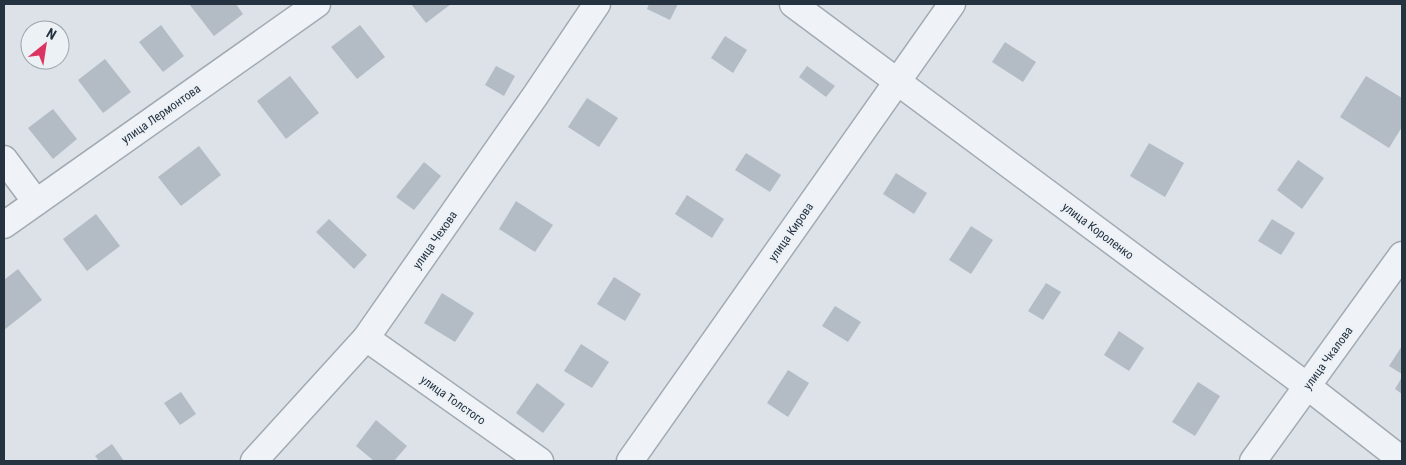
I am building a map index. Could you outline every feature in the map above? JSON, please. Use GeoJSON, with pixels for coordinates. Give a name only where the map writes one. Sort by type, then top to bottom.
{"type":"FeatureCollection","features":[{"type":"Feature","properties":{"kind":"street","name":"улица Лермонтова"},"geometry":{"type":"LineString","coordinates":[[4,225],[317,4]]}},
{"type":"Feature","properties":{"kind":"street","name":"улица Чехова"},"geometry":{"type":"LineString","coordinates":[[254,461],[366,338],[535,96],[596,4]]}},
{"type":"Feature","properties":{"kind":"street","name":"улица Короленко"},"geometry":{"type":"LineString","coordinates":[[793,4],[1307,386],[1402,460]]}},
{"type":"Feature","properties":{"kind":"street","name":"улица Кирова"},"geometry":{"type":"LineString","coordinates":[[630,461],[952,4]]}},
{"type":"Feature","properties":{"kind":"street"},"geometry":{"type":"LineString","coordinates":[[4,159],[36,202]]}},
{"type":"Feature","properties":{"kind":"street","name":"улица Чкалова"},"geometry":{"type":"LineString","coordinates":[[1253,461],[1402,255]]}},
{"type":"Feature","properties":{"kind":"street","name":"улица Толстого"},"geometry":{"type":"LineString","coordinates":[[366,338],[540,461]]}},
{"type":"Feature","properties":{"kind":"building"},"geometry":{"type":"Polygon","coordinates":[[[189,4],[236,4],[243,14],[214,36],[189,4]]]}},
{"type":"Feature","properties":{"kind":"building"},"geometry":{"type":"Polygon","coordinates":[[[411,4],[451,4],[426,23],[411,4]]]}},
{"type":"Feature","properties":{"kind":"building"},"geometry":{"type":"Polygon","coordinates":[[[649,4],[678,4],[670,20],[647,9],[649,4]]]}},
{"type":"Feature","properties":{"kind":"building"},"geometry":{"type":"Polygon","coordinates":[[[161,25],[184,56],[163,72],[139,42],[161,25]]]}},
{"type":"Feature","properties":{"kind":"building"},"geometry":{"type":"Polygon","coordinates":[[[360,25],[385,57],[357,79],[331,47],[360,25]]]}},
{"type":"Feature","properties":{"kind":"building"},"geometry":{"type":"Polygon","coordinates":[[[725,36],[747,50],[733,73],[711,58],[725,36]]]}},
{"type":"Feature","properties":{"kind":"building"},"geometry":{"type":"Polygon","coordinates":[[[1005,42],[1036,62],[1023,82],[992,62],[1005,42]]]}},
{"type":"Feature","properties":{"kind":"building"},"geometry":{"type":"Polygon","coordinates":[[[105,59],[131,92],[103,113],[78,80],[105,59]]]}},
{"type":"Feature","properties":{"kind":"building"},"geometry":{"type":"Polygon","coordinates":[[[496,66],[515,76],[504,96],[485,85],[496,66]]]}},
{"type":"Feature","properties":{"kind":"building"},"geometry":{"type":"Polygon","coordinates":[[[807,66],[835,86],[826,97],[799,77],[807,66]]]}},
{"type":"Feature","properties":{"kind":"building"},"geometry":{"type":"Polygon","coordinates":[[[290,76],[319,113],[286,139],[257,101],[290,76]]]}},
{"type":"Feature","properties":{"kind":"building"},"geometry":{"type":"Polygon","coordinates":[[[1366,76],[1402,98],[1402,127],[1389,148],[1340,117],[1366,76]]]}},
{"type":"Feature","properties":{"kind":"building"},"geometry":{"type":"Polygon","coordinates":[[[587,98],[618,118],[599,147],[568,127],[587,98]]]}},
{"type":"Feature","properties":{"kind":"building"},"geometry":{"type":"Polygon","coordinates":[[[53,109],[77,139],[53,159],[28,128],[53,109]]]}},
{"type":"Feature","properties":{"kind":"building"},"geometry":{"type":"Polygon","coordinates":[[[1149,143],[1184,163],[1165,197],[1130,176],[1149,143]]]}},
{"type":"Feature","properties":{"kind":"building"},"geometry":{"type":"Polygon","coordinates":[[[199,146],[221,175],[181,206],[158,177],[199,146]]]}},
{"type":"Feature","properties":{"kind":"building"},"geometry":{"type":"Polygon","coordinates":[[[746,153],[781,175],[770,192],[735,170],[746,153]]]}},
{"type":"Feature","properties":{"kind":"building"},"geometry":{"type":"Polygon","coordinates":[[[1298,160],[1324,178],[1302,209],[1277,190],[1298,160]]]}},
{"type":"Feature","properties":{"kind":"building"},"geometry":{"type":"Polygon","coordinates":[[[424,162],[441,176],[414,210],[396,197],[424,162]]]}},
{"type":"Feature","properties":{"kind":"building"},"geometry":{"type":"Polygon","coordinates":[[[896,173],[927,193],[914,214],[883,194],[896,173]]]}},
{"type":"Feature","properties":{"kind":"building"},"geometry":{"type":"Polygon","coordinates":[[[687,195],[724,219],[712,238],[675,214],[687,195]]]}},
{"type":"Feature","properties":{"kind":"building"},"geometry":{"type":"Polygon","coordinates":[[[516,201],[553,225],[535,252],[499,229],[516,201]]]}},
{"type":"Feature","properties":{"kind":"building"},"geometry":{"type":"Polygon","coordinates":[[[96,214],[120,246],[87,271],[63,239],[96,214]]]}},
{"type":"Feature","properties":{"kind":"building"},"geometry":{"type":"Polygon","coordinates":[[[329,219],[367,255],[354,269],[316,232],[329,219]]]}},
{"type":"Feature","properties":{"kind":"building"},"geometry":{"type":"Polygon","coordinates":[[[1272,219],[1295,233],[1281,255],[1258,241],[1272,219]]]}},
{"type":"Feature","properties":{"kind":"building"},"geometry":{"type":"Polygon","coordinates":[[[971,226],[993,240],[971,274],[949,260],[971,226]]]}},
{"type":"Feature","properties":{"kind":"building"},"geometry":{"type":"Polygon","coordinates":[[[18,269],[42,300],[4,330],[4,280],[18,269]]]}},
{"type":"Feature","properties":{"kind":"building"},"geometry":{"type":"Polygon","coordinates":[[[614,277],[641,294],[625,321],[597,304],[614,277]]]}},
{"type":"Feature","properties":{"kind":"building"},"geometry":{"type":"Polygon","coordinates":[[[1046,283],[1061,292],[1043,320],[1028,311],[1046,283]]]}},
{"type":"Feature","properties":{"kind":"building"},"geometry":{"type":"Polygon","coordinates":[[[442,293],[474,313],[455,342],[424,323],[442,293]]]}},
{"type":"Feature","properties":{"kind":"building"},"geometry":{"type":"Polygon","coordinates":[[[835,306],[861,322],[848,342],[822,326],[835,306]]]}},
{"type":"Feature","properties":{"kind":"building"},"geometry":{"type":"Polygon","coordinates":[[[1119,331],[1144,348],[1129,371],[1104,355],[1119,331]]]}},
{"type":"Feature","properties":{"kind":"building"},"geometry":{"type":"Polygon","coordinates":[[[581,344],[609,362],[592,388],[564,371],[581,344]]]}},
{"type":"Feature","properties":{"kind":"building"},"geometry":{"type":"Polygon","coordinates":[[[1402,346],[1402,374],[1389,366],[1402,346]]]}},
{"type":"Feature","properties":{"kind":"building"},"geometry":{"type":"Polygon","coordinates":[[[788,370],[809,383],[788,417],[767,403],[788,370]]]}},
{"type":"Feature","properties":{"kind":"building"},"geometry":{"type":"Polygon","coordinates":[[[1402,377],[1402,394],[1395,389],[1402,377]]]}},
{"type":"Feature","properties":{"kind":"building"},"geometry":{"type":"Polygon","coordinates":[[[1198,382],[1220,396],[1195,436],[1172,422],[1198,382]]]}},
{"type":"Feature","properties":{"kind":"building"},"geometry":{"type":"Polygon","coordinates":[[[537,383],[565,404],[543,433],[516,413],[537,383]]]}},
{"type":"Feature","properties":{"kind":"building"},"geometry":{"type":"Polygon","coordinates":[[[181,392],[196,414],[180,425],[164,403],[181,392]]]}},
{"type":"Feature","properties":{"kind":"building"},"geometry":{"type":"Polygon","coordinates":[[[376,420],[407,446],[394,461],[374,461],[356,446],[376,420]]]}},
{"type":"Feature","properties":{"kind":"building"},"geometry":{"type":"Polygon","coordinates":[[[112,444],[124,461],[99,461],[95,456],[112,444]]]}}]}
